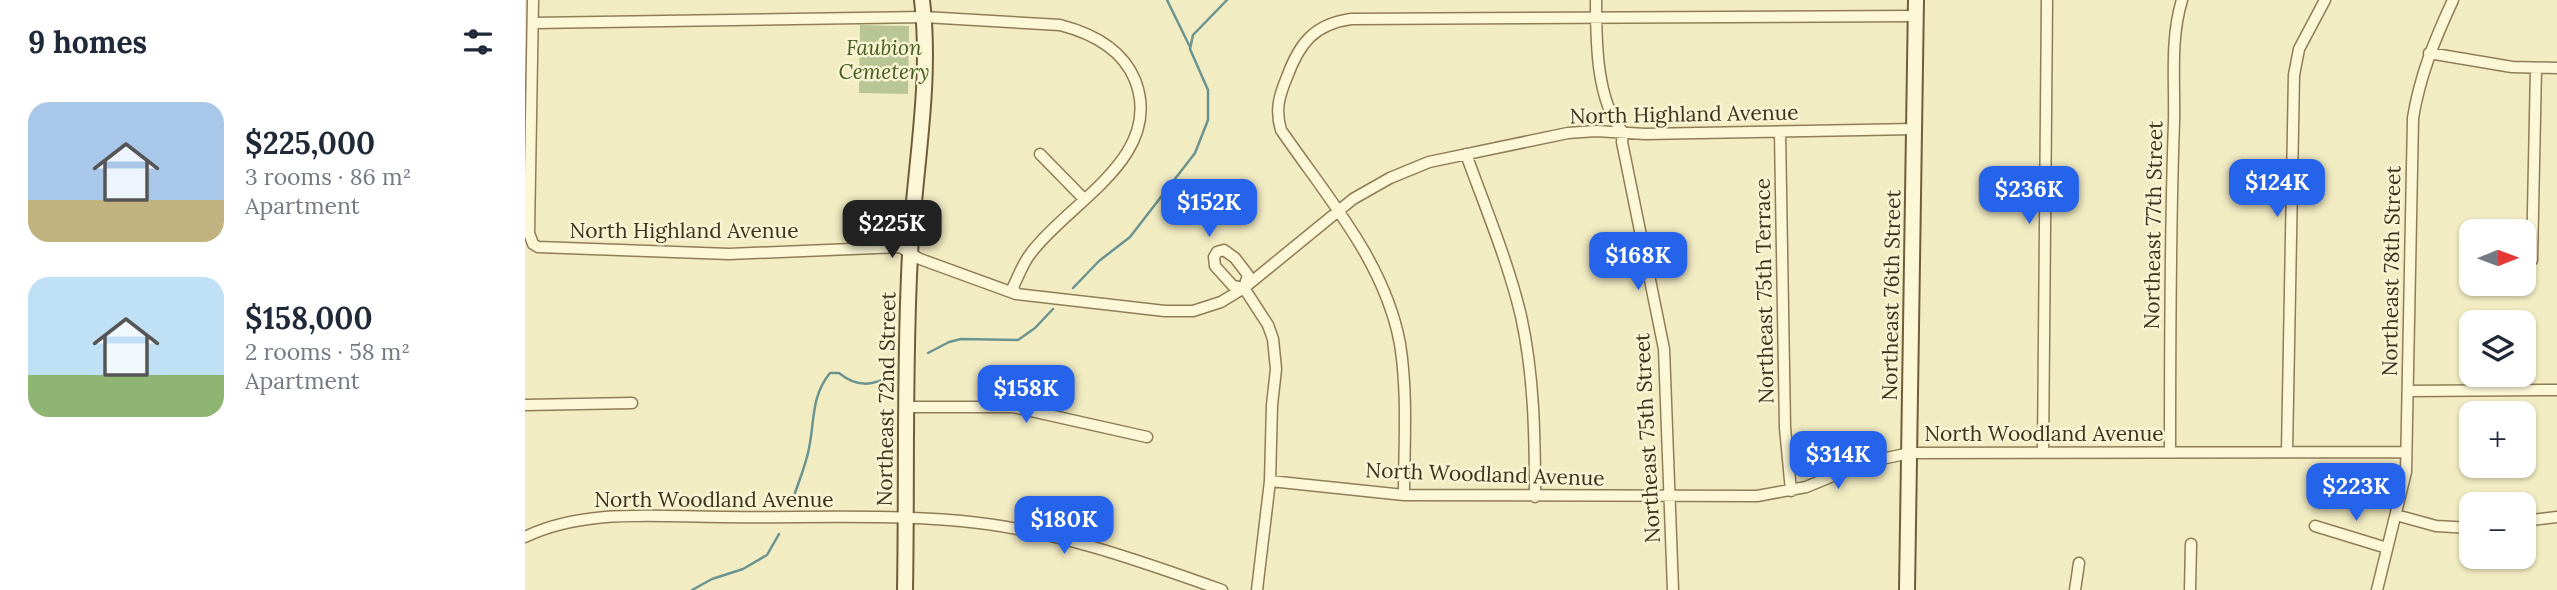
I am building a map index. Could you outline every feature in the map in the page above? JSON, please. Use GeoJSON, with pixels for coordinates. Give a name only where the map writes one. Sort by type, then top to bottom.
{"type":"FeatureCollection","features":[{"type":"Feature","properties":{"kind":"main road","name":"Northeast 72nd Street"},"geometry":{"type":"LineString","coordinates":[[905,590],[910,252],[924,105],[922,0]]}},
{"type":"Feature","properties":{"kind":"main road","name":"Northeast 76th Street"},"geometry":{"type":"LineString","coordinates":[[1907,590],[1916,0]]}},
{"type":"Feature","properties":{"kind":"street"},"geometry":{"type":"LineString","coordinates":[[533,0],[534,23],[924,17],[1060,25],[1089,34],[1118,54],[1133,75],[1141,108],[1140,122],[1127,153],[1032,252],[1013,287],[1016,294]]}},
{"type":"Feature","properties":{"kind":"street","name":"Northeast 75th Street"},"geometry":{"type":"LineString","coordinates":[[1596,0],[1599,65],[1608,103],[1616,124],[1623,132],[1622,142],[1664,349],[1673,590]]}},
{"type":"Feature","properties":{"kind":"street"},"geometry":{"type":"LineString","coordinates":[[2043,452],[2047,0]]}},
{"type":"Feature","properties":{"kind":"street","name":"Northeast 77th Street"},"geometry":{"type":"LineString","coordinates":[[2170,452],[2171,213],[2176,78],[2173,47],[2182,0]]}},
{"type":"Feature","properties":{"kind":"street"},"geometry":{"type":"LineString","coordinates":[[2287,452],[2294,75],[2299,49],[2325,0]]}},
{"type":"Feature","properties":{"kind":"street","name":"Northeast 78th Street"},"geometry":{"type":"LineString","coordinates":[[2377,590],[2404,487],[2412,129],[2417,93],[2429,54],[2453,0]]}},
{"type":"Feature","properties":{"kind":"street"},"geometry":{"type":"LineString","coordinates":[[1404,495],[1404,383],[1395,323],[1372,264],[1281,130],[1277,119],[1279,97],[1292,63],[1309,38],[1328,25],[1351,19],[1916,16]]}},
{"type":"Feature","properties":{"kind":"street","name":"North Highland Avenue"},"geometry":{"type":"LineString","coordinates":[[534,23],[530,239],[538,247],[611,252],[729,254],[900,247],[920,259],[1016,294],[1177,312],[1210,307],[1231,297],[1337,211],[1371,188],[1409,170],[1466,154],[1568,133],[1915,129]]}},
{"type":"Feature","properties":{"kind":"street"},"geometry":{"type":"LineString","coordinates":[[2429,54],[2501,66],[2557,68]]}},
{"type":"Feature","properties":{"kind":"street"},"geometry":{"type":"LineString","coordinates":[[2533,219],[2536,68]]}},
{"type":"Feature","properties":{"kind":"street","name":"Northeast 75th Terrace"},"geometry":{"type":"LineString","coordinates":[[1780,132],[1785,428],[1791,491]]}},
{"type":"Feature","properties":{"kind":"street"},"geometry":{"type":"LineString","coordinates":[[1040,154],[1084,199]]}},
{"type":"Feature","properties":{"kind":"street"},"geometry":{"type":"LineString","coordinates":[[1466,154],[1513,287],[1526,342],[1534,415],[1535,497]]}},
{"type":"Feature","properties":{"kind":"street"},"geometry":{"type":"LineString","coordinates":[[1244,288],[1268,325],[1275,354],[1276,376],[1272,405],[1270,481],[1257,590]]}},
{"type":"Feature","properties":{"kind":"street"},"geometry":{"type":"LineString","coordinates":[[2408,391],[2557,390]]}},
{"type":"Feature","properties":{"kind":"street"},"geometry":{"type":"LineString","coordinates":[[525,405],[632,403]]}},
{"type":"Feature","properties":{"kind":"street"},"geometry":{"type":"LineString","coordinates":[[906,407],[1013,407],[1147,437]]}},
{"type":"Feature","properties":{"kind":"street","name":"North Woodland Avenue"},"geometry":{"type":"LineString","coordinates":[[1270,481],[1404,495],[1757,496],[1791,491],[1867,462],[1910,453],[2406,452]]}},
{"type":"Feature","properties":{"kind":"street"},"geometry":{"type":"LineString","coordinates":[[2396,515],[2436,526],[2459,527]]}},
{"type":"Feature","properties":{"kind":"street","name":"North Woodland Avenue"},"geometry":{"type":"LineString","coordinates":[[525,537],[544,528],[597,516],[906,518],[961,521],[1006,527],[1129,557],[1222,590]]}},
{"type":"Feature","properties":{"kind":"street"},"geometry":{"type":"LineString","coordinates":[[2536,519],[2557,516]]}},
{"type":"Feature","properties":{"kind":"street"},"geometry":{"type":"LineString","coordinates":[[2315,526],[2387,548]]}},
{"type":"Feature","properties":{"kind":"street"},"geometry":{"type":"LineString","coordinates":[[2190,590],[2191,544]]}},
{"type":"Feature","properties":{"kind":"street"},"geometry":{"type":"LineString","coordinates":[[2075,590],[2079,563]]}},
{"type":"Feature","properties":{"kind":"green space","name":"Faubion Cemetery"},"geometry":{"type":"Polygon","coordinates":[[[860,25],[909,26],[908,94],[859,93],[860,25]]]}},
{"type":"Feature","properties":{"kind":"waterway"},"geometry":{"type":"LineString","coordinates":[[1167,0],[1190,47]]}},
{"type":"Feature","properties":{"kind":"waterway"},"geometry":{"type":"LineString","coordinates":[[1073,288],[1099,261],[1130,237],[1195,153],[1208,120],[1208,90],[1190,49],[1193,35],[1227,0]]}},
{"type":"Feature","properties":{"kind":"waterway"},"geometry":{"type":"LineString","coordinates":[[928,353],[961,339],[1018,340],[1035,328],[1053,309]]}},
{"type":"Feature","properties":{"kind":"waterway"},"geometry":{"type":"LineString","coordinates":[[792,502],[805,466],[816,401],[830,373],[839,373],[852,381],[865,384],[892,374]]}},
{"type":"Feature","properties":{"kind":"waterway"},"geometry":{"type":"LineString","coordinates":[[692,590],[712,579],[743,569],[767,555],[779,534]]}}]}
